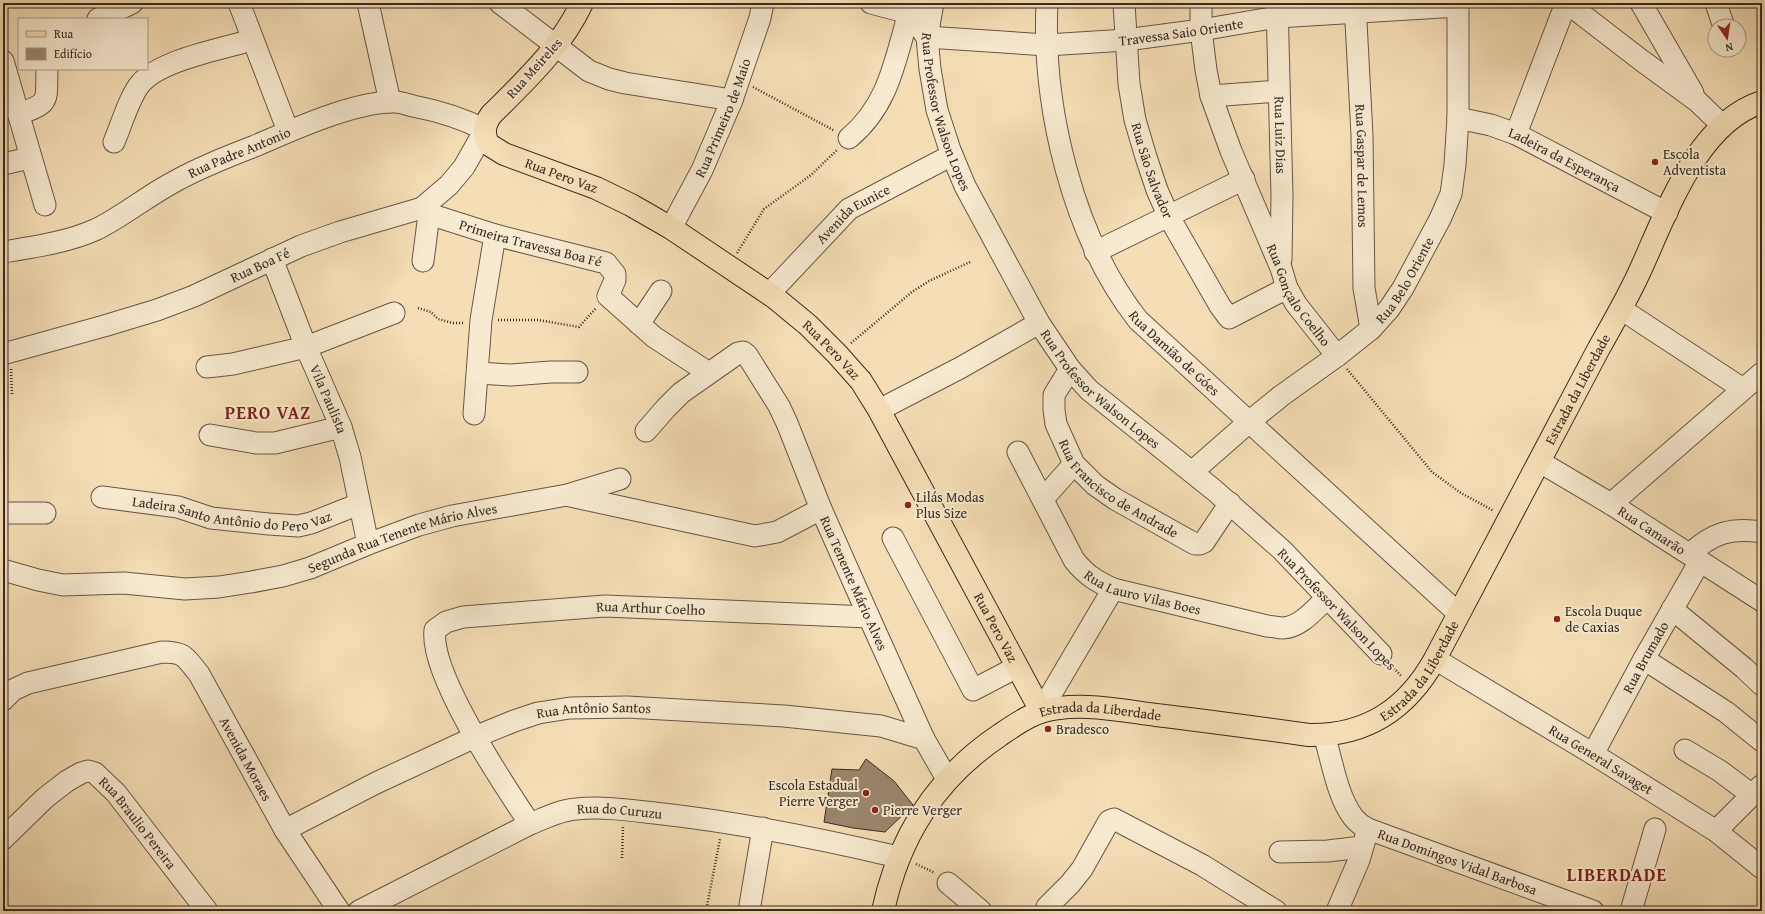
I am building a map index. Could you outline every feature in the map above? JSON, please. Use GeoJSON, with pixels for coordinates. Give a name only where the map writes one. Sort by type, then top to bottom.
{"type":"FeatureCollection","features":[{"type":"Feature","properties":{"kind":"main road","name":"Rua Meireles"},"geometry":{"type":"LineString","coordinates":[[485,130],[486,122],[491,115],[557,46],[575,18],[582,3]]}},
{"type":"Feature","properties":{"kind":"main road","name":"Estrada da Liberdade"},"geometry":{"type":"LineString","coordinates":[[883,911],[888,887],[898,857],[909,833],[926,806],[947,779],[965,761],[990,742],[1022,720],[1041,711],[1059,708],[1098,708],[1309,735],[1324,735],[1341,733],[1371,723],[1402,704],[1425,677],[1435,659],[1508,519],[1621,309],[1666,213],[1696,156],[1722,125],[1749,106],[1762,102]]}},
{"type":"Feature","properties":{"kind":"main road","name":"Rua Pero Vaz"},"geometry":{"type":"LineString","coordinates":[[485,130],[485,138],[493,149],[596,188],[631,205],[671,228],[769,294],[808,325],[837,354],[861,381],[879,410],[1041,711]]}},
{"type":"Feature","properties":{"kind":"street"},"geometry":{"type":"LineString","coordinates":[[100,18],[132,3]]}},
{"type":"Feature","properties":{"kind":"street"},"geometry":{"type":"LineString","coordinates":[[239,3],[288,131]]}},
{"type":"Feature","properties":{"kind":"street"},"geometry":{"type":"LineString","coordinates":[[368,3],[390,102]]}},
{"type":"Feature","properties":{"kind":"street"},"geometry":{"type":"LineString","coordinates":[[500,3],[589,71],[609,79],[625,83],[732,100]]}},
{"type":"Feature","properties":{"kind":"street","name":"Rua Primeiro de Maio"},"geometry":{"type":"LineString","coordinates":[[671,228],[702,170],[732,100],[760,18],[763,3]]}},
{"type":"Feature","properties":{"kind":"street"},"geometry":{"type":"LineString","coordinates":[[871,3],[908,13],[933,4]]}},
{"type":"Feature","properties":{"kind":"street","name":"Rua Damião de Góes"},"geometry":{"type":"LineString","coordinates":[[1047,3],[1047,45],[1052,100],[1060,142],[1070,181],[1096,252],[1123,301],[1138,320],[1459,614]]}},
{"type":"Feature","properties":{"kind":"street","name":"Rua São Salvador"},"geometry":{"type":"LineString","coordinates":[[1124,3],[1129,84],[1135,120],[1157,190],[1169,217],[1227,316],[1232,318],[1287,288]]}},
{"type":"Feature","properties":{"kind":"street","name":"Rua Gonçalo Coelho"},"geometry":{"type":"LineString","coordinates":[[1201,3],[1201,30],[1206,70],[1211,96],[1220,123],[1281,268],[1287,288],[1307,319],[1337,356]]}},
{"type":"Feature","properties":{"kind":"street"},"geometry":{"type":"LineString","coordinates":[[1641,3],[1697,101]]}},
{"type":"Feature","properties":{"kind":"street"},"geometry":{"type":"LineString","coordinates":[[1716,3],[1721,18]]}},
{"type":"Feature","properties":{"kind":"street","name":"Rua Professor Walson Lopes"},"geometry":{"type":"LineString","coordinates":[[933,4],[927,38],[930,69],[937,110],[952,155],[965,186],[1039,323],[1070,370],[1095,395],[1230,503],[1282,550],[1381,654]]}},
{"type":"Feature","properties":{"kind":"street","name":"Travessa Saio Oriente"},"geometry":{"type":"LineString","coordinates":[[927,38],[1047,45],[1126,40],[1201,30],[1277,10],[1458,5]]}},
{"type":"Feature","properties":{"kind":"street","name":"Rua Belo Oriente"},"geometry":{"type":"LineString","coordinates":[[1192,472],[1249,422],[1299,382],[1337,356],[1371,329],[1389,309],[1403,288],[1440,219],[1450,194],[1455,165],[1458,118],[1458,5]]}},
{"type":"Feature","properties":{"kind":"street"},"geometry":{"type":"LineString","coordinates":[[1516,134],[1576,5],[1641,60],[1697,101],[1722,125]]}},
{"type":"Feature","properties":{"kind":"street","name":"Rua Gaspar de Lemos"},"geometry":{"type":"LineString","coordinates":[[1355,8],[1362,135],[1364,288],[1371,329]]}},
{"type":"Feature","properties":{"kind":"street","name":"Rua Luiz Dias"},"geometry":{"type":"LineString","coordinates":[[1277,10],[1282,196],[1281,268]]}},
{"type":"Feature","properties":{"kind":"street"},"geometry":{"type":"LineString","coordinates":[[908,13],[927,38]]}},
{"type":"Feature","properties":{"kind":"street"},"geometry":{"type":"LineString","coordinates":[[849,138],[872,116],[881,101],[888,83],[908,13]]}},
{"type":"Feature","properties":{"kind":"street"},"geometry":{"type":"LineString","coordinates":[[114,142],[140,84],[153,71],[169,64],[252,40]]}},
{"type":"Feature","properties":{"kind":"street"},"geometry":{"type":"LineString","coordinates":[[3,51],[18,53]]}},
{"type":"Feature","properties":{"kind":"street"},"geometry":{"type":"LineString","coordinates":[[3,61],[44,206]]}},
{"type":"Feature","properties":{"kind":"street"},"geometry":{"type":"LineString","coordinates":[[18,114],[38,107],[44,102],[46,96],[47,70]]}},
{"type":"Feature","properties":{"kind":"street"},"geometry":{"type":"LineString","coordinates":[[1211,96],[1278,90]]}},
{"type":"Feature","properties":{"kind":"street","name":"Rua Padre Antonio"},"geometry":{"type":"LineString","coordinates":[[3,252],[67,239],[96,229],[120,216],[171,183],[200,168],[288,131],[338,113],[390,102],[435,110],[465,120],[485,130]]}},
{"type":"Feature","properties":{"kind":"street","name":"Ladeira da Esperança"},"geometry":{"type":"LineString","coordinates":[[1458,118],[1483,123],[1516,134],[1666,213]]}},
{"type":"Feature","properties":{"kind":"street","name":"Rua Boa Fé"},"geometry":{"type":"LineString","coordinates":[[7,352],[54,340],[156,310],[194,296],[272,259],[333,235],[426,211],[464,167],[485,130]]}},
{"type":"Feature","properties":{"kind":"street","name":"Avenida Eunice"},"geometry":{"type":"LineString","coordinates":[[769,294],[849,209],[952,155]]}},
{"type":"Feature","properties":{"kind":"street"},"geometry":{"type":"LineString","coordinates":[[3,164],[30,158]]}},
{"type":"Feature","properties":{"kind":"street"},"geometry":{"type":"LineString","coordinates":[[1096,252],[1244,179]]}},
{"type":"Feature","properties":{"kind":"street"},"geometry":{"type":"LineString","coordinates":[[1254,205],[1282,196]]}},
{"type":"Feature","properties":{"kind":"street"},"geometry":{"type":"LineString","coordinates":[[423,260],[426,211]]}},
{"type":"Feature","properties":{"kind":"street","name":"Primeira Travessa Boa Fé"},"geometry":{"type":"LineString","coordinates":[[426,211],[495,235],[606,263],[615,274],[615,280],[608,296]]}},
{"type":"Feature","properties":{"kind":"street"},"geometry":{"type":"LineString","coordinates":[[474,414],[481,320],[495,235]]}},
{"type":"Feature","properties":{"kind":"street","name":"Vila Paulista"},"geometry":{"type":"LineString","coordinates":[[272,259],[306,347],[341,426],[350,457],[368,544]]}},
{"type":"Feature","properties":{"kind":"street"},"geometry":{"type":"LineString","coordinates":[[639,324],[661,291]]}},
{"type":"Feature","properties":{"kind":"street"},"geometry":{"type":"LineString","coordinates":[[608,296],[654,337],[709,373],[681,393],[646,431]]}},
{"type":"Feature","properties":{"kind":"street"},"geometry":{"type":"LineString","coordinates":[[1621,309],[1743,389]]}},
{"type":"Feature","properties":{"kind":"street"},"geometry":{"type":"LineString","coordinates":[[207,367],[233,364],[306,347],[394,313]]}},
{"type":"Feature","properties":{"kind":"street"},"geometry":{"type":"LineString","coordinates":[[879,410],[960,368],[1039,323]]}},
{"type":"Feature","properties":{"kind":"street","name":"Rua Tenente Mário Alves"},"geometry":{"type":"LineString","coordinates":[[709,373],[738,353],[743,352],[747,355],[766,384],[787,423],[821,509],[924,739],[947,779]]}},
{"type":"Feature","properties":{"kind":"street","name":"Rua Francisco de Andrade"},"geometry":{"type":"LineString","coordinates":[[1070,370],[1054,395],[1056,424],[1074,464],[1095,485],[1115,500],[1195,544],[1204,542],[1230,503]]}},
{"type":"Feature","properties":{"kind":"street"},"geometry":{"type":"LineString","coordinates":[[478,374],[511,375],[577,372]]}},
{"type":"Feature","properties":{"kind":"street"},"geometry":{"type":"LineString","coordinates":[[1611,504],[1762,374]]}},
{"type":"Feature","properties":{"kind":"street"},"geometry":{"type":"LineString","coordinates":[[210,435],[256,444],[276,443],[341,426]]}},
{"type":"Feature","properties":{"kind":"street","name":"Rua Lauro Vilas Boes"},"geometry":{"type":"LineString","coordinates":[[1018,452],[1074,560],[1084,573],[1096,581],[1113,589],[1267,626],[1283,628],[1294,625],[1306,617],[1327,598]]}},
{"type":"Feature","properties":{"kind":"street","name":"Rua Camarão"},"geometry":{"type":"LineString","coordinates":[[1540,462],[1611,504],[1762,601]]}},
{"type":"Feature","properties":{"kind":"street"},"geometry":{"type":"LineString","coordinates":[[1043,499],[1074,464]]}},
{"type":"Feature","properties":{"kind":"street","name":"Segunda Rua Tenente Mário Alves"},"geometry":{"type":"LineString","coordinates":[[3,570],[38,580],[63,585],[124,583],[185,589],[219,587],[283,576],[310,568],[419,525],[452,516],[566,495],[620,479]]}},
{"type":"Feature","properties":{"kind":"street"},"geometry":{"type":"LineString","coordinates":[[566,495],[755,536],[777,532],[821,509]]}},
{"type":"Feature","properties":{"kind":"street","name":"Ladeira Santo Antônio do Pero Vaz"},"geometry":{"type":"LineString","coordinates":[[102,497],[178,508],[218,519],[298,526],[311,523],[359,504]]}},
{"type":"Feature","properties":{"kind":"street"},"geometry":{"type":"LineString","coordinates":[[3,513],[45,513]]}},
{"type":"Feature","properties":{"kind":"street"},"geometry":{"type":"LineString","coordinates":[[1695,558],[1712,537],[1730,531],[1744,530],[1762,532]]}},
{"type":"Feature","properties":{"kind":"street"},"geometry":{"type":"LineString","coordinates":[[893,538],[973,690],[1018,667]]}},
{"type":"Feature","properties":{"kind":"street","name":"Rua Brumado"},"geometry":{"type":"LineString","coordinates":[[1593,754],[1672,609],[1695,558]]}},
{"type":"Feature","properties":{"kind":"street"},"geometry":{"type":"LineString","coordinates":[[1041,711],[1113,589]]}},
{"type":"Feature","properties":{"kind":"street","name":"Rua Arthur Coelho"},"geometry":{"type":"LineString","coordinates":[[476,737],[452,691],[436,650],[435,630],[446,622],[463,617],[605,606],[869,617]]}},
{"type":"Feature","properties":{"kind":"street"},"geometry":{"type":"LineString","coordinates":[[1672,609],[1744,668],[1762,685]]}},
{"type":"Feature","properties":{"kind":"street","name":"Avenida Moraes"},"geometry":{"type":"LineString","coordinates":[[3,700],[13,690],[28,683],[162,652],[175,652],[184,656],[200,674],[285,830],[339,911]]}},
{"type":"Feature","properties":{"kind":"street","name":"Rua General Savaget"},"geometry":{"type":"LineString","coordinates":[[1435,659],[1593,754],[1716,831],[1762,868]]}},
{"type":"Feature","properties":{"kind":"street"},"geometry":{"type":"LineString","coordinates":[[1644,659],[1726,712],[1762,741]]}},
{"type":"Feature","properties":{"kind":"street","name":"Rua Antônio Santos"},"geometry":{"type":"LineString","coordinates":[[285,830],[370,786],[476,737],[514,721],[538,713],[570,708],[626,706],[857,722],[881,726],[924,739]]}},
{"type":"Feature","properties":{"kind":"street"},"geometry":{"type":"LineString","coordinates":[[1324,735],[1344,803],[1365,838],[1355,870],[1337,911]]}},
{"type":"Feature","properties":{"kind":"street"},"geometry":{"type":"LineString","coordinates":[[476,737],[530,824]]}},
{"type":"Feature","properties":{"kind":"street"},"geometry":{"type":"LineString","coordinates":[[1685,750],[1720,771],[1757,790],[1716,831]]}},
{"type":"Feature","properties":{"kind":"street","name":"Rua Braulio Pereira"},"geometry":{"type":"LineString","coordinates":[[3,839],[45,798],[67,781],[81,772],[88,771],[95,773],[116,793],[207,911]]}},
{"type":"Feature","properties":{"kind":"street","name":"Rua do Curuzu"},"geometry":{"type":"LineString","coordinates":[[373,908],[530,824],[556,813],[574,809],[597,808],[724,822],[788,832],[898,857]]}},
{"type":"Feature","properties":{"kind":"street"},"geometry":{"type":"LineString","coordinates":[[1046,911],[1047,907],[1070,884],[1082,869],[1109,822],[1114,820],[1202,865],[1276,911]]}},
{"type":"Feature","properties":{"kind":"street"},"geometry":{"type":"LineString","coordinates":[[749,911],[763,828]]}},
{"type":"Feature","properties":{"kind":"street"},"geometry":{"type":"LineString","coordinates":[[1631,911],[1655,829]]}},
{"type":"Feature","properties":{"kind":"street"},"geometry":{"type":"LineString","coordinates":[[1280,852],[1328,851],[1365,838]]}},
{"type":"Feature","properties":{"kind":"street","name":"Rua Domingos Vidal Barbosa"},"geometry":{"type":"LineString","coordinates":[[1365,838],[1593,911]]}},
{"type":"Feature","properties":{"kind":"street"},"geometry":{"type":"LineString","coordinates":[[948,883],[980,911]]}},
{"type":"Feature","properties":{"kind":"path"},"geometry":{"type":"LineString","coordinates":[[728,267],[764,210],[811,174],[849,138],[739,80]]}},
{"type":"Feature","properties":{"kind":"path"},"geometry":{"type":"LineString","coordinates":[[849,344],[912,292],[929,281],[970,262]]}},
{"type":"Feature","properties":{"kind":"path"},"geometry":{"type":"LineString","coordinates":[[578,328],[608,296]]}},
{"type":"Feature","properties":{"kind":"path"},"geometry":{"type":"LineString","coordinates":[[7,352],[12,395]]}},
{"type":"Feature","properties":{"kind":"path","name":"Rua Gonçalo Coelho"},"geometry":{"type":"LineString","coordinates":[[1337,356],[1432,472],[1461,493],[1508,519]]}},
{"type":"Feature","properties":{"kind":"path","name":"Rua Professor Walson Lopes"},"geometry":{"type":"LineString","coordinates":[[1381,654],[1415,690]]}},
{"type":"Feature","properties":{"kind":"path"},"geometry":{"type":"LineString","coordinates":[[706,911],[724,822]]}},
{"type":"Feature","properties":{"kind":"path"},"geometry":{"type":"LineString","coordinates":[[622,858],[623,827]]}},
{"type":"Feature","properties":{"kind":"path"},"geometry":{"type":"LineString","coordinates":[[898,857],[933,872],[948,883]]}},
{"type":"Feature","properties":{"kind":"building","name":"Escola Estadual Pierre Verger"},"geometry":{"type":"Polygon","coordinates":[[[866,759],[894,781],[913,805],[885,832],[853,828],[824,822],[832,769],[859,770],[866,759]]]}},
{"type":"Feature","properties":{"kind":"place","name":"Escola Adventista"},"geometry":{"type":"Point","coordinates":[1655,162]}},
{"type":"Feature","properties":{"kind":"place","name":"Lilás Modas Plus Size"},"geometry":{"type":"Point","coordinates":[908,505]}},
{"type":"Feature","properties":{"kind":"place","name":"Escola Duque de Caxias"},"geometry":{"type":"Point","coordinates":[1557,619]}},
{"type":"Feature","properties":{"kind":"place","name":"Bradesco"},"geometry":{"type":"Point","coordinates":[1048,729]}},
{"type":"Feature","properties":{"kind":"place","name":"Escola Estadual Pierre Verger"},"geometry":{"type":"Point","coordinates":[866,793]}},
{"type":"Feature","properties":{"kind":"place","name":"Pierre Verger"},"geometry":{"type":"Point","coordinates":[875,810]}},
{"type":"Feature","properties":{"kind":"district","name":"PERO VAZ"},"geometry":{"type":"Point","coordinates":[268,413]}},
{"type":"Feature","properties":{"kind":"district","name":"LIBERDADE"},"geometry":{"type":"Point","coordinates":[1617,875]}}]}
